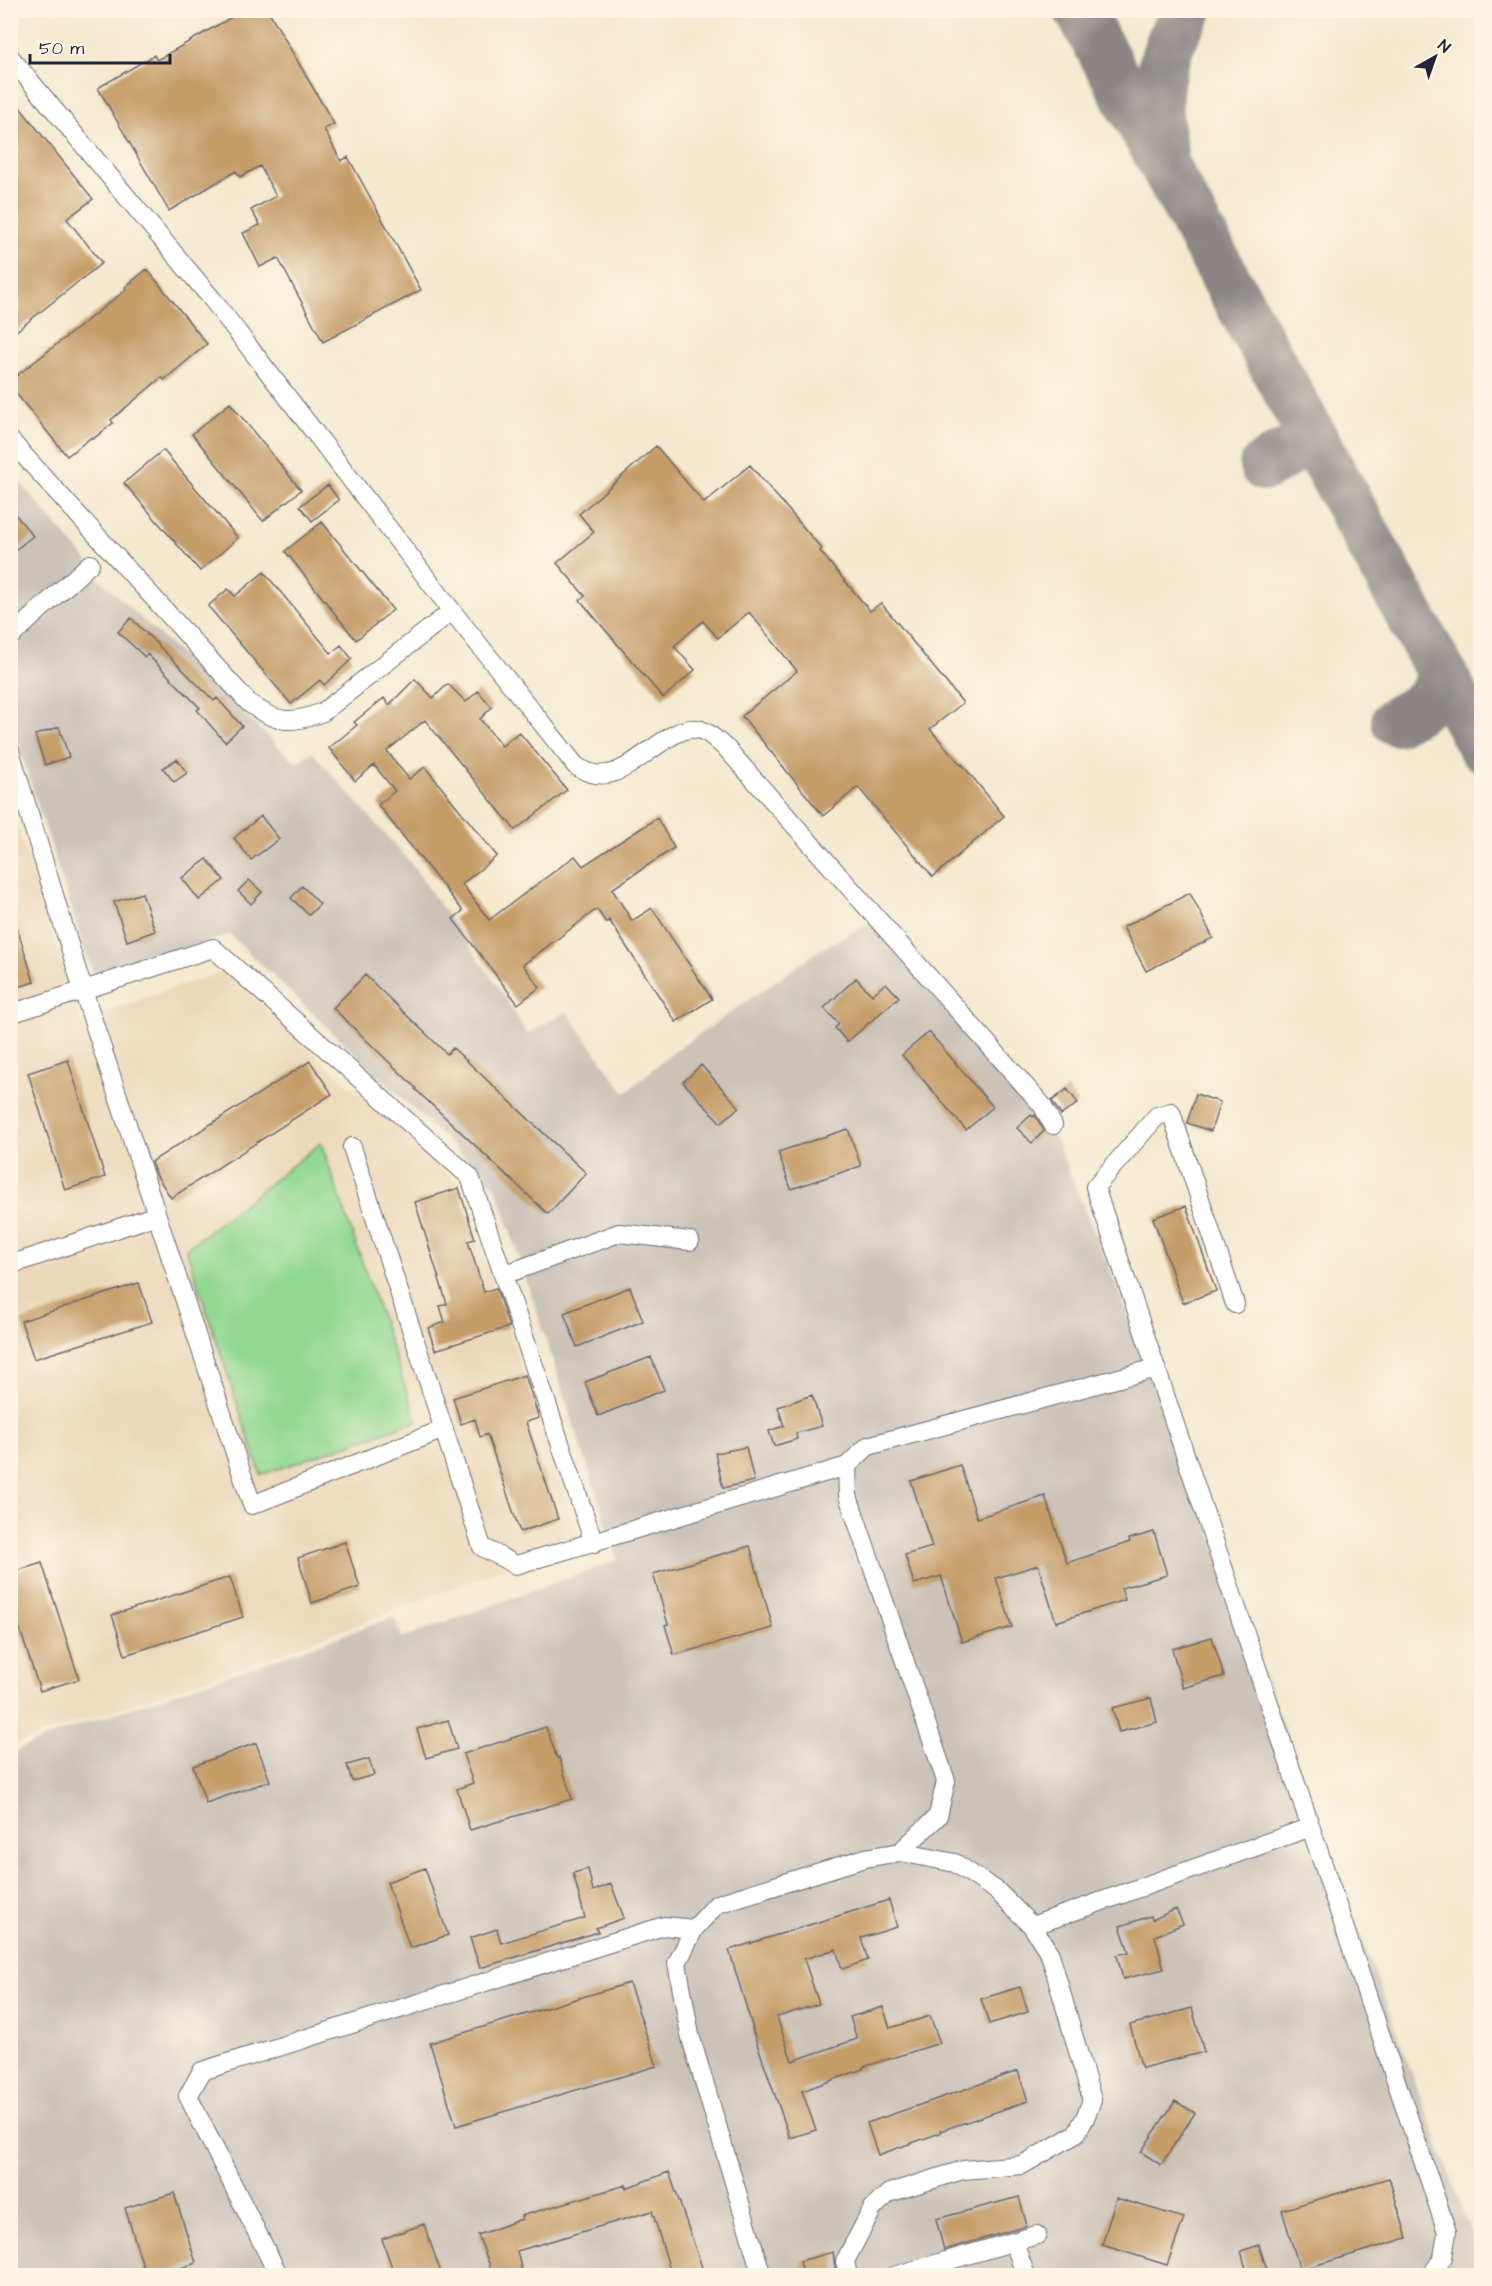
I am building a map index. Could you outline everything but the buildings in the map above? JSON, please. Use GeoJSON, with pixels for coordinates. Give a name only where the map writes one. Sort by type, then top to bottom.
{"type":"FeatureCollection","features":[{"type":"Feature","properties":{"kind":"lane"},"geometry":{"type":"LineString","coordinates":[[10,57],[212,299],[452,611],[576,766],[591,774],[608,774],[621,769],[688,729],[700,729],[711,735],[727,749],[1042,1105],[1053,1125]]}},
{"type":"Feature","properties":{"kind":"lane"},"geometry":{"type":"LineString","coordinates":[[10,441],[249,703],[265,715],[300,721],[323,712],[452,611]]}},
{"type":"Feature","properties":{"kind":"lane"},"geometry":{"type":"LineString","coordinates":[[10,638],[90,564]]}},
{"type":"Feature","properties":{"kind":"lane"},"geometry":{"type":"LineString","coordinates":[[10,751],[83,990],[252,1505],[444,1429]]}},
{"type":"Feature","properties":{"kind":"lane"},"geometry":{"type":"LineString","coordinates":[[10,1014],[213,948],[470,1177],[594,1543]]}},
{"type":"Feature","properties":{"kind":"lane"},"geometry":{"type":"LineString","coordinates":[[1235,1304],[1171,1112],[1157,1116],[1095,1187],[1447,2232],[1443,2257],[1431,2276]]}},
{"type":"Feature","properties":{"kind":"lane"},"geometry":{"type":"LineString","coordinates":[[351,1147],[482,1547],[516,1565],[847,1466],[868,1446],[1156,1368]]}},
{"type":"Feature","properties":{"kind":"lane"},"geometry":{"type":"LineString","coordinates":[[10,1264],[157,1215]]}},
{"type":"Feature","properties":{"kind":"lane"},"geometry":{"type":"LineString","coordinates":[[503,1275],[619,1233],[690,1241]]}},
{"type":"Feature","properties":{"kind":"lane"},"geometry":{"type":"LineString","coordinates":[[847,1466],[848,1496],[946,1781],[938,1816],[900,1852]]}},
{"type":"Feature","properties":{"kind":"lane"},"geometry":{"type":"LineString","coordinates":[[1032,1926],[1311,1827]]}},
{"type":"Feature","properties":{"kind":"lane"},"geometry":{"type":"LineString","coordinates":[[762,2276],[690,2035],[677,1963],[694,1929],[717,1904],[865,1858],[900,1852],[955,1863],[997,1891],[1032,1926],[1050,1954],[1092,2100],[1076,2134],[1022,2165],[963,2170],[889,2193],[873,2208],[845,2261],[848,2276]]}},
{"type":"Feature","properties":{"kind":"lane"},"geometry":{"type":"LineString","coordinates":[[279,2276],[189,2096],[202,2071],[664,1926],[694,1929]]}},
{"type":"Feature","properties":{"kind":"lane"},"geometry":{"type":"LineString","coordinates":[[894,2276],[1037,2235]]}},
{"type":"Feature","properties":{"kind":"lane"},"geometry":{"type":"LineString","coordinates":[[1014,2242],[1026,2276]]}},
{"type":"Feature","properties":{"kind":"shaded area"},"geometry":{"type":"Polygon","coordinates":[[[10,471],[90,564],[10,637],[10,471]]]}},
{"type":"Feature","properties":{"kind":"shaded area"},"geometry":{"type":"Polygon","coordinates":[[[90,570],[296,763],[312,752],[410,862],[497,985],[527,1034],[567,1012],[625,1093],[671,1054],[823,948],[870,923],[1052,1131],[1147,1360],[1481,2259],[1481,2265],[1464,2276],[11,2275],[11,1753],[60,1732],[394,1617],[402,1638],[618,1560],[496,1187],[230,935],[93,975],[11,722],[10,653],[90,570]]]}},
{"type":"Feature","properties":{"kind":"shaded area"},"geometry":{"type":"Polygon","coordinates":[[[10,806],[81,1020],[223,971],[459,1184],[580,1539],[272,1657],[11,1745],[10,806]]]}},
{"type":"Feature","properties":{"kind":"green space"},"geometry":{"type":"Polygon","coordinates":[[[321,1143],[417,1421],[261,1475],[186,1249],[321,1143]]]}},
{"type":"Feature","properties":{"kind":"taxiway"},"geometry":{"type":"LineString","coordinates":[[1079,10],[1482,747]]}},
{"type":"Feature","properties":{"kind":"taxiway"},"geometry":{"type":"LineString","coordinates":[[1163,150],[1158,113],[1160,77],[1170,43],[1188,10]]}},
{"type":"Feature","properties":{"kind":"taxiway"},"geometry":{"type":"LineString","coordinates":[[1264,466],[1287,453]]}},
{"type":"Feature","properties":{"kind":"taxiway"},"geometry":{"type":"LineString","coordinates":[[1396,721],[1420,707],[1431,697],[1440,671]]}}]}
